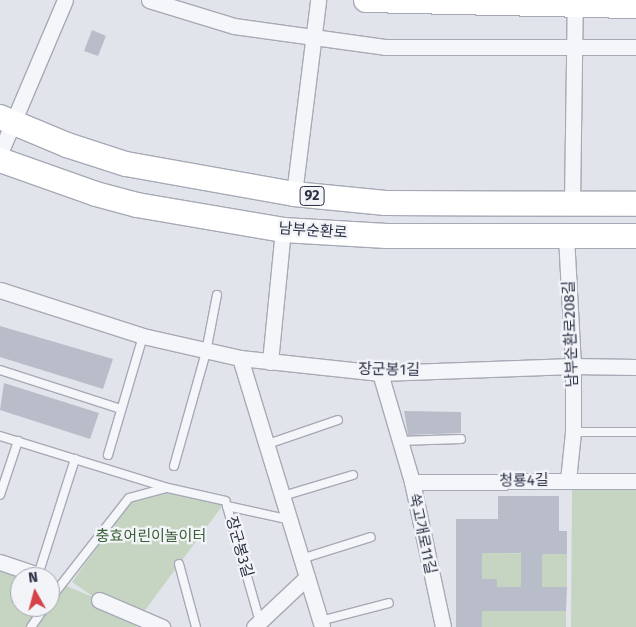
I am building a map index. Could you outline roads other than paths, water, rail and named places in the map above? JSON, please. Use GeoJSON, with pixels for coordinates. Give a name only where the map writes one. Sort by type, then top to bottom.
{"type":"FeatureCollection","features":[{"type":"Feature","properties":{"kind":"main road"},"geometry":{"type":"LineString","coordinates":[[366,0],[576,2],[636,6]]}},
{"type":"Feature","properties":{"kind":"main road","name":"92"},"geometry":{"type":"LineString","coordinates":[[3,139],[126,164],[294,194],[386,203],[633,204]]}},
{"type":"Feature","properties":{"kind":"main road","name":"남부순환로"},"geometry":{"type":"LineString","coordinates":[[3,139],[137,205],[283,230],[387,236],[632,236]]}},
{"type":"Feature","properties":{"kind":"main road"},"geometry":{"type":"LineString","coordinates":[[632,236],[618,231],[613,221],[616,211],[633,204]]}},
{"type":"Feature","properties":{"kind":"street"},"geometry":{"type":"LineString","coordinates":[[3,139],[66,0]]}},
{"type":"Feature","properties":{"kind":"street"},"geometry":{"type":"LineString","coordinates":[[149,0],[234,26],[314,39],[386,47],[572,49],[636,47]]}},
{"type":"Feature","properties":{"kind":"street"},"geometry":{"type":"LineString","coordinates":[[294,194],[318,0]]}},
{"type":"Feature","properties":{"kind":"street"},"geometry":{"type":"LineString","coordinates":[[572,204],[572,49],[576,2]]}},
{"type":"Feature","properties":{"kind":"street"},"geometry":{"type":"LineString","coordinates":[[270,362],[283,230]]}},
{"type":"Feature","properties":{"kind":"street","name":"남부순환로208길"},"geometry":{"type":"LineString","coordinates":[[566,236],[573,366],[573,432],[568,480]]}},
{"type":"Feature","properties":{"kind":"street","name":"장군봉1길"},"geometry":{"type":"LineString","coordinates":[[0,290],[143,336],[206,352],[270,362],[380,373],[573,366],[636,367]]}},
{"type":"Feature","properties":{"kind":"street"},"geometry":{"type":"LineString","coordinates":[[240,358],[265,445],[291,520],[321,624]]}},
{"type":"Feature","properties":{"kind":"street","name":"쑥고개로11길"},"geometry":{"type":"LineString","coordinates":[[380,373],[412,482],[444,627]]}},
{"type":"Feature","properties":{"kind":"street","name":"청룡4길"},"geometry":{"type":"LineString","coordinates":[[412,482],[636,481]]}},
{"type":"Feature","properties":{"kind":"street"},"geometry":{"type":"LineString","coordinates":[[0,562],[15,567]]}},
{"type":"Feature","properties":{"kind":"street"},"geometry":{"type":"LineString","coordinates":[[257,625],[307,577]]}},
{"type":"Feature","properties":{"kind":"street"},"geometry":{"type":"LineString","coordinates":[[99,600],[162,627]]}},
{"type":"Feature","properties":{"kind":"lane"},"geometry":{"type":"LineString","coordinates":[[174,466],[206,352],[217,295]]}},
{"type":"Feature","properties":{"kind":"lane"},"geometry":{"type":"LineString","coordinates":[[108,455],[143,336]]}},
{"type":"Feature","properties":{"kind":"lane"},"geometry":{"type":"LineString","coordinates":[[0,370],[121,409]]}},
{"type":"Feature","properties":{"kind":"lane"},"geometry":{"type":"LineString","coordinates":[[265,445],[338,420]]}},
{"type":"Feature","properties":{"kind":"lane"},"geometry":{"type":"LineString","coordinates":[[573,432],[636,432]]}},
{"type":"Feature","properties":{"kind":"lane","name":"장군봉3길"},"geometry":{"type":"LineString","coordinates":[[0,436],[168,488],[226,501]]}},
{"type":"Feature","properties":{"kind":"lane"},"geometry":{"type":"LineString","coordinates":[[399,441],[461,439]]}},
{"type":"Feature","properties":{"kind":"lane"},"geometry":{"type":"LineString","coordinates":[[0,495],[18,441]]}},
{"type":"Feature","properties":{"kind":"lane"},"geometry":{"type":"LineString","coordinates":[[41,567],[75,459]]}},
{"type":"Feature","properties":{"kind":"lane"},"geometry":{"type":"LineString","coordinates":[[283,496],[353,474]]}},
{"type":"Feature","properties":{"kind":"lane"},"geometry":{"type":"LineString","coordinates":[[60,586],[129,498],[168,488]]}},
{"type":"Feature","properties":{"kind":"lane","name":"장군봉3길"},"geometry":{"type":"LineString","coordinates":[[257,625],[227,506],[291,520]]}},
{"type":"Feature","properties":{"kind":"lane"},"geometry":{"type":"LineString","coordinates":[[301,559],[371,537]]}},
{"type":"Feature","properties":{"kind":"lane"},"geometry":{"type":"LineString","coordinates":[[179,564],[196,627]]}},
{"type":"Feature","properties":{"kind":"lane"},"geometry":{"type":"LineString","coordinates":[[321,624],[389,603]]}},
{"type":"Feature","properties":{"kind":"park label","name":"충효어린이놀이터"},"geometry":{"type":"Point","coordinates":[151,537]}}]}
